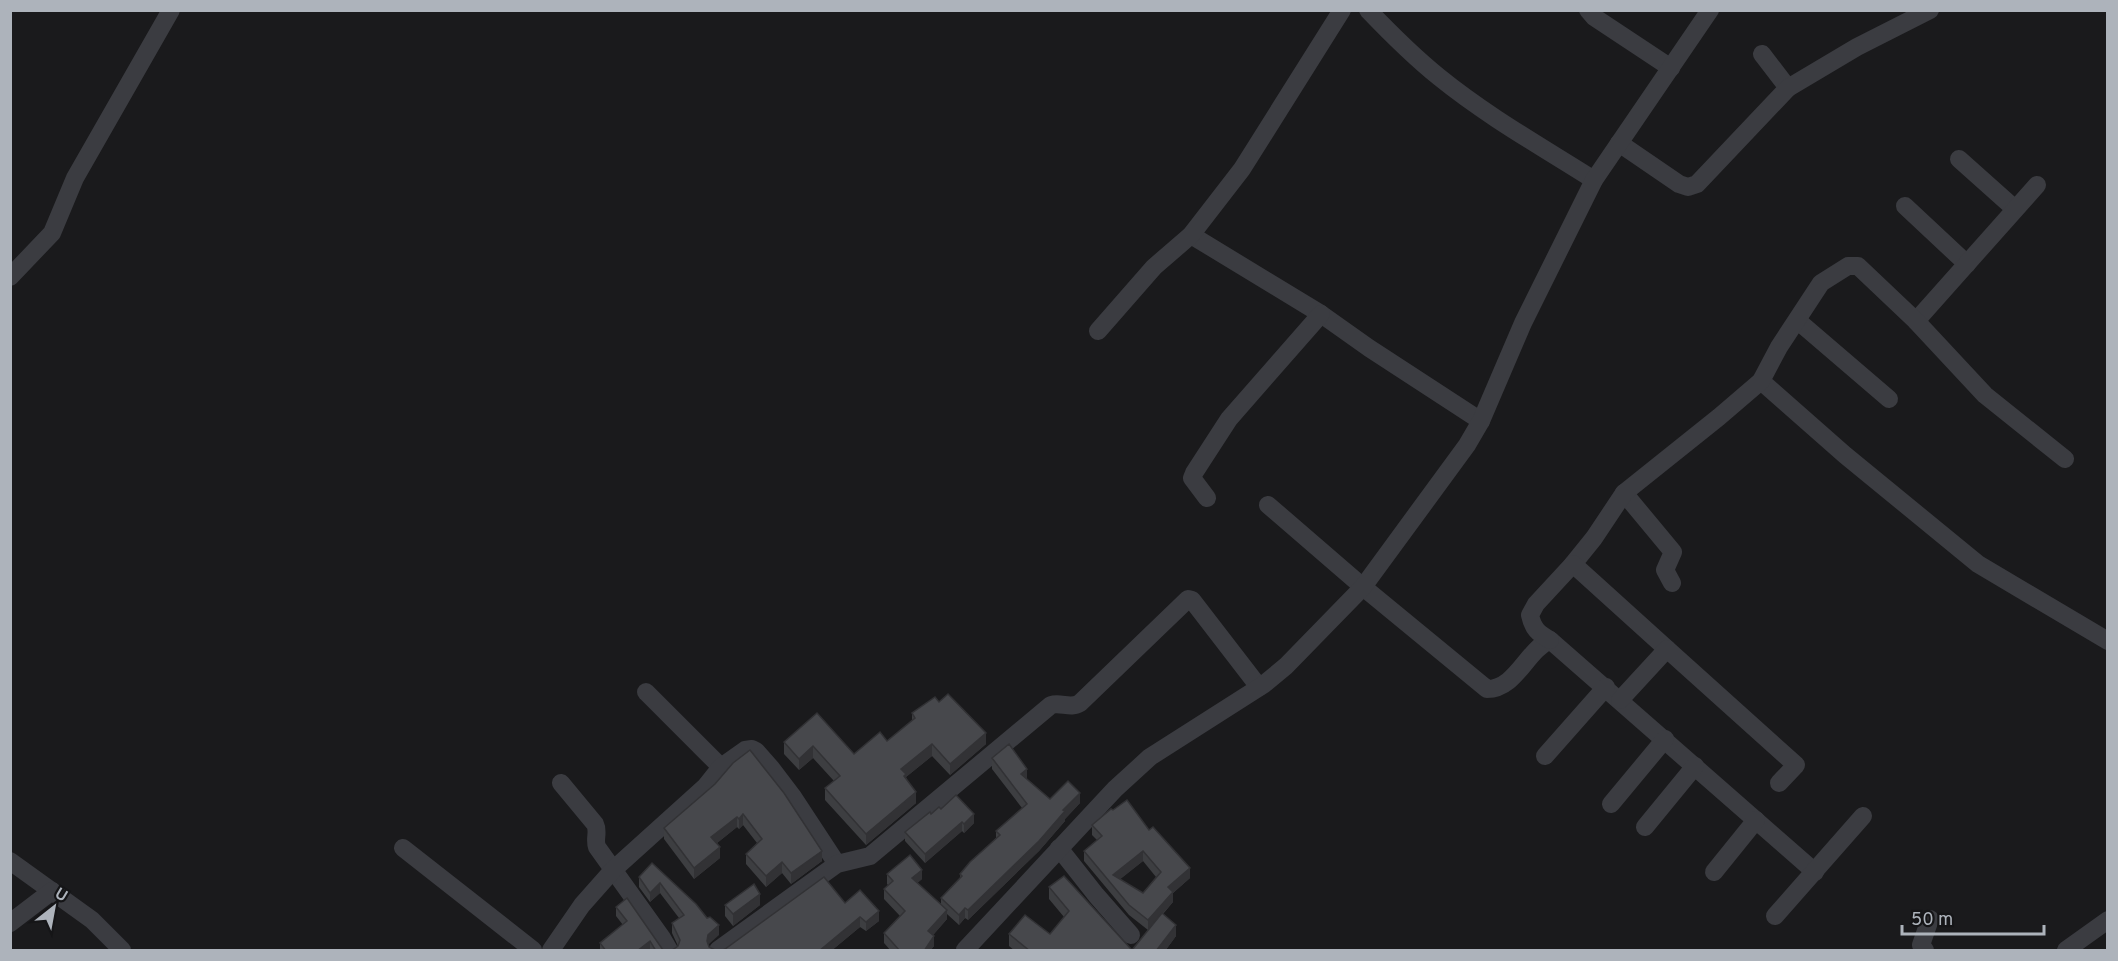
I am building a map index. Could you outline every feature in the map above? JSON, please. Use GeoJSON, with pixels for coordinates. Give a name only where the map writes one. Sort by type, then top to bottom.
{"type":"FeatureCollection","features":[{"type":"Feature","properties":{"kind":"street"},"geometry":{"type":"LineString","coordinates":[[10,277],[52,233],[75,178],[171,10]]}},
{"type":"Feature","properties":{"kind":"street"},"geometry":{"type":"LineString","coordinates":[[1098,331],[1154,267],[1191,235],[1242,169],[1342,10]]}},
{"type":"Feature","properties":{"kind":"street"},"geometry":{"type":"LineString","coordinates":[[1368,10],[1397,40],[1440,78],[1594,180]]}},
{"type":"Feature","properties":{"kind":"street"},"geometry":{"type":"LineString","coordinates":[[1588,10],[1594,17],[1671,68]]}},
{"type":"Feature","properties":{"kind":"street"},"geometry":{"type":"LineString","coordinates":[[973,948],[1059,848],[1115,789],[1150,757],[1259,687],[1286,666],[1363,587],[1467,445],[1481,421],[1523,323],[1594,180],[1710,10]]}},
{"type":"Feature","properties":{"kind":"street"},"geometry":{"type":"LineString","coordinates":[[1619,143],[1679,184],[1688,187],[1697,184],[1788,88],[1857,47],[1930,10]]}},
{"type":"Feature","properties":{"kind":"street"},"geometry":{"type":"LineString","coordinates":[[1762,54],[1788,88]]}},
{"type":"Feature","properties":{"kind":"street"},"geometry":{"type":"LineString","coordinates":[[1959,159],[2015,209]]}},
{"type":"Feature","properties":{"kind":"street"},"geometry":{"type":"LineString","coordinates":[[1916,321],[2037,185]]}},
{"type":"Feature","properties":{"kind":"street"},"geometry":{"type":"LineString","coordinates":[[1905,206],[1966,264]]}},
{"type":"Feature","properties":{"kind":"street"},"geometry":{"type":"LineString","coordinates":[[1191,235],[1321,314],[1481,421]]}},
{"type":"Feature","properties":{"kind":"street"},"geometry":{"type":"LineString","coordinates":[[1815,872],[1606,687],[1538,632],[1533,626],[1530,615],[1536,604],[1594,538],[1624,493],[1761,381],[1779,347],[1821,283],[1848,266],[1858,266],[1916,321],[1985,395],[2065,459]]}},
{"type":"Feature","properties":{"kind":"street"},"geometry":{"type":"LineString","coordinates":[[1207,498],[1192,478],[1194,472],[1230,419],[1321,314]]}},
{"type":"Feature","properties":{"kind":"street"},"geometry":{"type":"LineString","coordinates":[[1797,321],[1889,399]]}},
{"type":"Feature","properties":{"kind":"street"},"geometry":{"type":"LineString","coordinates":[[1761,381],[1845,455],[1978,564],[2108,641]]}},
{"type":"Feature","properties":{"kind":"street"},"geometry":{"type":"LineString","coordinates":[[1624,493],[1673,552],[1665,570],[1672,583]]}},
{"type":"Feature","properties":{"kind":"street"},"geometry":{"type":"LineString","coordinates":[[1268,505],[1487,689],[1505,685],[1537,650],[1550,640]]}},
{"type":"Feature","properties":{"kind":"street"},"geometry":{"type":"LineString","coordinates":[[1573,564],[1796,765],[1779,783]]}},
{"type":"Feature","properties":{"kind":"street"},"geometry":{"type":"LineString","coordinates":[[718,951],[837,864],[870,855],[1051,705],[1076,705],[1188,599],[1192,600],[1259,687]]}},
{"type":"Feature","properties":{"kind":"street"},"geometry":{"type":"LineString","coordinates":[[1620,700],[1667,649]]}},
{"type":"Feature","properties":{"kind":"street"},"geometry":{"type":"LineString","coordinates":[[1545,756],[1606,687]]}},
{"type":"Feature","properties":{"kind":"street"},"geometry":{"type":"LineString","coordinates":[[646,692],[721,767]]}},
{"type":"Feature","properties":{"kind":"street"},"geometry":{"type":"LineString","coordinates":[[1611,804],[1665,739]]}},
{"type":"Feature","properties":{"kind":"street"},"geometry":{"type":"LineString","coordinates":[[550,951],[582,905],[613,870],[705,787],[721,767],[745,750],[752,749],[756,752],[793,797],[837,864]]}},
{"type":"Feature","properties":{"kind":"street"},"geometry":{"type":"LineString","coordinates":[[1645,827],[1695,766]]}},
{"type":"Feature","properties":{"kind":"street"},"geometry":{"type":"LineString","coordinates":[[561,783],[595,824],[597,847],[669,951]]}},
{"type":"Feature","properties":{"kind":"street"},"geometry":{"type":"LineString","coordinates":[[1774,916],[1863,816]]}},
{"type":"Feature","properties":{"kind":"street"},"geometry":{"type":"LineString","coordinates":[[1714,872],[1756,820]]}},
{"type":"Feature","properties":{"kind":"street"},"geometry":{"type":"LineString","coordinates":[[403,848],[533,951]]}},
{"type":"Feature","properties":{"kind":"street"},"geometry":{"type":"LineString","coordinates":[[1059,848],[1131,935]]}},
{"type":"Feature","properties":{"kind":"street"},"geometry":{"type":"LineString","coordinates":[[10,861],[92,920],[122,951]]}},
{"type":"Feature","properties":{"kind":"street"},"geometry":{"type":"LineString","coordinates":[[10,923],[52,891]]}},
{"type":"Feature","properties":{"kind":"street"},"geometry":{"type":"LineString","coordinates":[[1924,951],[1921,945],[1930,919]]}},
{"type":"Feature","properties":{"kind":"street"},"geometry":{"type":"LineString","coordinates":[[2066,951],[2108,920]]}},
{"type":"Feature","properties":{"kind":"building"},"geometry":{"type":"Polygon","coordinates":[[[948,694],[986,733],[950,764],[932,744],[901,769],[916,792],[866,834],[825,788],[840,776],[813,746],[799,759],[784,742],[817,713],[854,754],[880,732],[887,741],[915,718],[912,713],[935,697],[939,702],[948,694]]]}},
{"type":"Feature","properties":{"kind":"building"},"geometry":{"type":"Polygon","coordinates":[[[1009,744],[1027,769],[1021,774],[1050,799],[1068,781],[1080,793],[1063,810],[1065,811],[1039,841],[968,910],[965,908],[959,915],[941,898],[962,876],[960,874],[970,862],[1000,835],[996,831],[1027,804],[992,758],[1009,744]]]}},
{"type":"Feature","properties":{"kind":"building"},"geometry":{"type":"Polygon","coordinates":[[[750,750],[784,793],[822,851],[791,873],[782,862],[766,876],[746,854],[762,839],[743,814],[711,837],[720,847],[694,868],[664,828],[750,750]]]}},
{"type":"Feature","properties":{"kind":"building"},"geometry":{"type":"Polygon","coordinates":[[[956,795],[974,814],[925,854],[905,832],[930,812],[931,814],[939,807],[941,809],[956,795]]]}},
{"type":"Feature","properties":{"kind":"building"},"geometry":{"type":"Polygon","coordinates":[[[1127,800],[1149,830],[1153,827],[1190,868],[1168,887],[1173,892],[1148,920],[1129,905],[1084,851],[1102,836],[1092,825],[1111,809],[1113,810],[1127,800]],[[1143,851],[1113,875],[1143,893],[1161,872],[1143,851]]]}},
{"type":"Feature","properties":{"kind":"building"},"geometry":{"type":"Polygon","coordinates":[[[910,855],[922,870],[912,878],[947,910],[928,931],[934,936],[924,951],[900,951],[884,933],[905,911],[884,889],[893,881],[887,874],[910,855]]]}},
{"type":"Feature","properties":{"kind":"building"},"geometry":{"type":"Polygon","coordinates":[[[652,863],[696,904],[707,918],[710,917],[719,925],[708,935],[707,941],[709,947],[717,951],[671,951],[678,946],[680,940],[672,923],[684,915],[660,883],[650,893],[639,877],[652,863]]]}},
{"type":"Feature","properties":{"kind":"building"},"geometry":{"type":"Polygon","coordinates":[[[1064,876],[1132,950],[1162,913],[1176,925],[1156,951],[1030,951],[1009,934],[1025,915],[1050,934],[1069,911],[1049,887],[1064,876]]]}},
{"type":"Feature","properties":{"kind":"building"},"geometry":{"type":"Polygon","coordinates":[[[824,877],[845,903],[860,890],[879,911],[866,922],[860,917],[819,951],[721,951],[725,949],[824,877]]]}},
{"type":"Feature","properties":{"kind":"building"},"geometry":{"type":"Polygon","coordinates":[[[754,884],[760,894],[733,914],[725,905],[754,884]]]}},
{"type":"Feature","properties":{"kind":"building"},"geometry":{"type":"Polygon","coordinates":[[[627,898],[663,950],[667,951],[656,951],[650,941],[637,951],[606,951],[600,943],[627,921],[616,907],[627,898]]]}}]}
